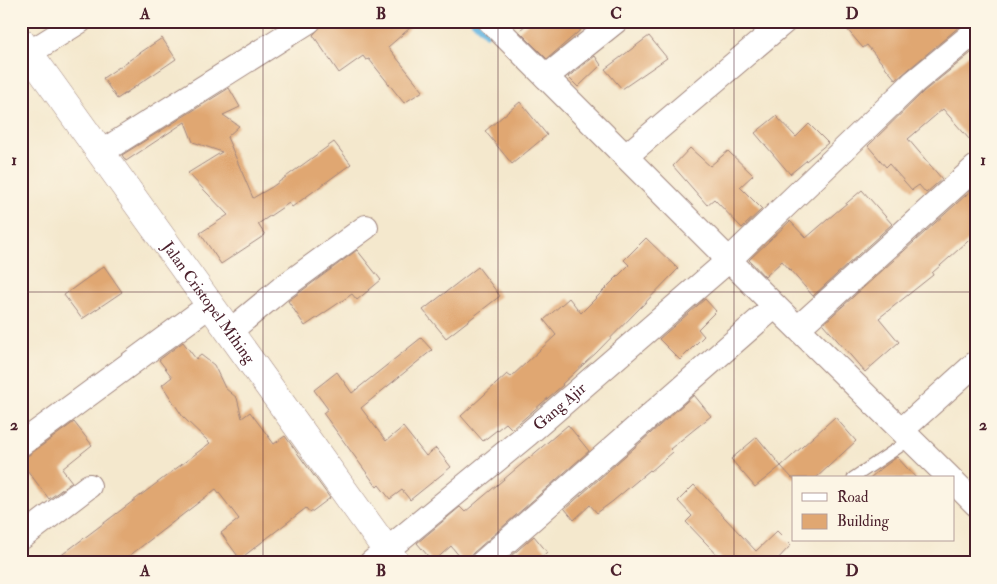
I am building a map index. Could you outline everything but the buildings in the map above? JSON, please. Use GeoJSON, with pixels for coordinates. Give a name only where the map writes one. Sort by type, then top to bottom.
{"type":"FeatureCollection","features":[{"type":"Feature","properties":{"kind":"street"},"geometry":{"type":"LineString","coordinates":[[24,51],[80,21]]}},
{"type":"Feature","properties":{"kind":"street"},"geometry":{"type":"LineString","coordinates":[[100,153],[309,21]]}},
{"type":"Feature","properties":{"kind":"street"},"geometry":{"type":"LineString","coordinates":[[490,21],[728,260],[948,476]]}},
{"type":"Feature","properties":{"kind":"street"},"geometry":{"type":"LineString","coordinates":[[546,77],[616,21]]}},
{"type":"Feature","properties":{"kind":"street"},"geometry":{"type":"LineString","coordinates":[[626,156],[785,21]]}},
{"type":"Feature","properties":{"kind":"street","name":"Gang Ajir"},"geometry":{"type":"LineString","coordinates":[[385,559],[728,260],[914,82],[976,31]]}},
{"type":"Feature","properties":{"kind":"street","name":"Jalan Cristopel Mihing"},"geometry":{"type":"LineString","coordinates":[[24,51],[210,305],[385,559]]}},
{"type":"Feature","properties":{"kind":"street"},"geometry":{"type":"LineString","coordinates":[[798,328],[976,167]]}},
{"type":"Feature","properties":{"kind":"street"},"geometry":{"type":"LineString","coordinates":[[229,332],[281,289],[366,227]]}},
{"type":"Feature","properties":{"kind":"street"},"geometry":{"type":"LineString","coordinates":[[21,444],[210,305]]}},
{"type":"Feature","properties":{"kind":"street"},"geometry":{"type":"LineString","coordinates":[[482,563],[775,306]]}},
{"type":"Feature","properties":{"kind":"street"},"geometry":{"type":"LineString","coordinates":[[907,434],[976,363]]}},
{"type":"Feature","properties":{"kind":"street"},"geometry":{"type":"LineString","coordinates":[[954,482],[976,504]]}},
{"type":"Feature","properties":{"kind":"street"},"geometry":{"type":"LineString","coordinates":[[21,538],[89,486]]}},
{"type":"Feature","properties":{"kind":"lane"},"geometry":{"type":"LineString","coordinates":[[855,476],[907,434]]}},
{"type":"Feature","properties":{"kind":"waterway"},"geometry":{"type":"LineString","coordinates":[[313,28],[324,21]]}},
{"type":"Feature","properties":{"kind":"waterway"},"geometry":{"type":"LineString","coordinates":[[474,21],[486,33]]}}]}
